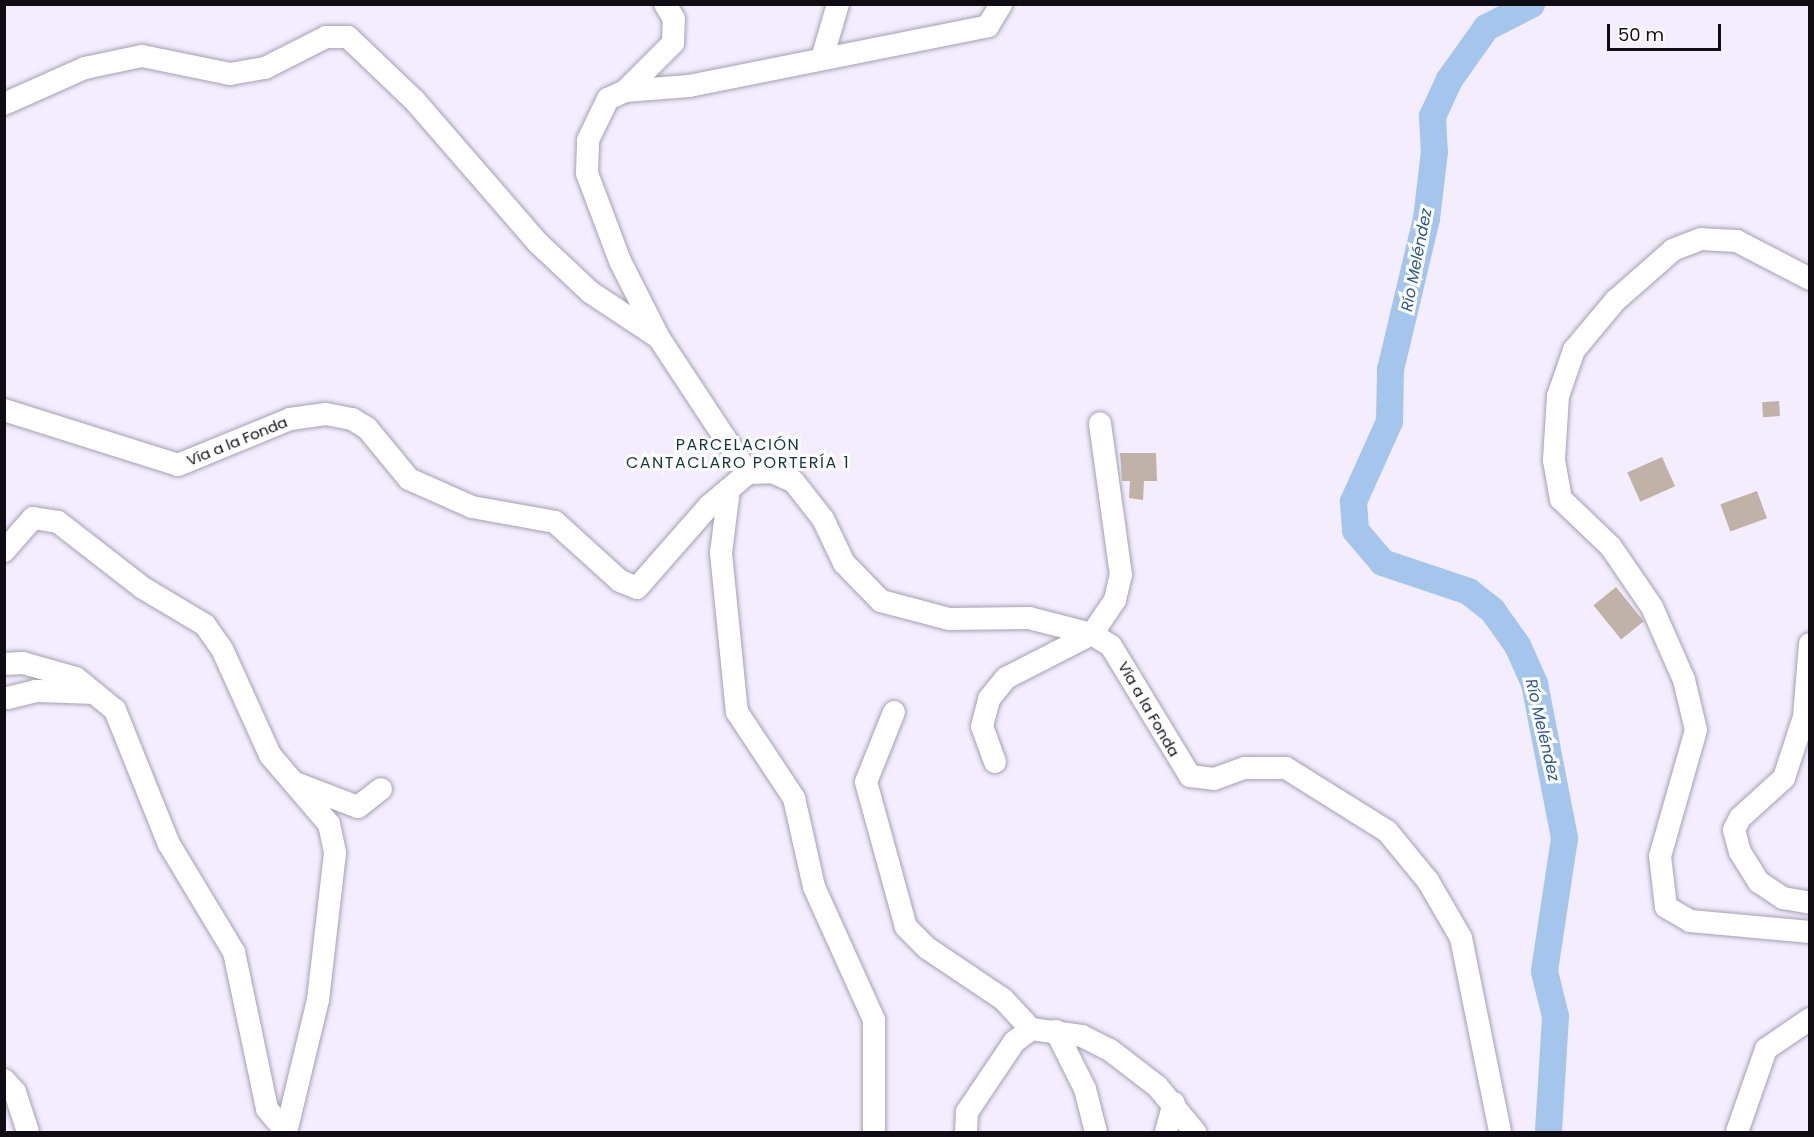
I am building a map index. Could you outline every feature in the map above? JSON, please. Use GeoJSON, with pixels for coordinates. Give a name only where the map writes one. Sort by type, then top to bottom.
{"type":"FeatureCollection","features":[{"type":"Feature","properties":{"kind":"street"},"geometry":{"type":"LineString","coordinates":[[625,92],[673,43],[674,19],[665,4]]}},
{"type":"Feature","properties":{"kind":"street"},"geometry":{"type":"LineString","coordinates":[[822,56],[838,4]]}},
{"type":"Feature","properties":{"kind":"street"},"geometry":{"type":"LineString","coordinates":[[747,473],[659,338],[620,261],[587,173],[588,140],[608,99],[625,92],[689,86],[822,56],[988,26],[1001,4]]}},
{"type":"Feature","properties":{"kind":"street"},"geometry":{"type":"LineString","coordinates":[[4,104],[85,68],[142,56],[230,74],[265,68],[326,37],[348,37],[416,101],[537,242],[590,292],[659,338]]}},
{"type":"Feature","properties":{"kind":"street"},"geometry":{"type":"LineString","coordinates":[[1809,279],[1737,242],[1701,239],[1673,250],[1615,302],[1574,350],[1558,396],[1554,460],[1561,499],[1611,547],[1652,607],[1684,680],[1696,730],[1659,856],[1666,907],[1690,921],[1809,932]]}},
{"type":"Feature","properties":{"kind":"street","name":"Vía a la Fonda"},"geometry":{"type":"LineString","coordinates":[[4,410],[178,465],[290,419],[326,414],[352,419],[367,428],[409,479],[472,507],[555,522],[620,581],[637,588],[729,489],[747,473],[772,472],[794,482],[823,519],[844,563],[881,601],[949,619],[1029,618],[1092,634],[1111,646],[1190,776],[1214,779],[1245,768],[1286,768],[1387,831],[1428,881],[1461,938],[1500,1132]]}},
{"type":"Feature","properties":{"kind":"street"},"geometry":{"type":"LineString","coordinates":[[995,762],[982,726],[989,699],[1005,678],[1092,634],[1114,600],[1121,575],[1100,423]]}},
{"type":"Feature","properties":{"kind":"street"},"geometry":{"type":"LineString","coordinates":[[729,489],[721,553],[737,712],[794,798],[814,887],[874,1020],[874,1132]]}},
{"type":"Feature","properties":{"kind":"street"},"geometry":{"type":"LineString","coordinates":[[4,551],[33,518],[58,522],[143,588],[205,626],[222,649],[270,755],[329,824],[335,853],[318,1000],[286,1132],[267,1109],[234,952],[169,844],[115,710],[102,695],[61,672],[23,663],[4,664]]}},
{"type":"Feature","properties":{"kind":"street"},"geometry":{"type":"LineString","coordinates":[[1808,649],[1804,717],[1784,778],[1740,818],[1734,830],[1740,852],[1759,882],[1782,898],[1809,903]]}},
{"type":"Feature","properties":{"kind":"street"},"geometry":{"type":"LineString","coordinates":[[8,698],[70,690],[102,695]]}},
{"type":"Feature","properties":{"kind":"street"},"geometry":{"type":"LineString","coordinates":[[894,712],[866,782],[906,927],[921,944],[1003,999],[1031,1029]]}},
{"type":"Feature","properties":{"kind":"street"},"geometry":{"type":"LineString","coordinates":[[297,784],[358,807],[381,789]]}},
{"type":"Feature","properties":{"kind":"street"},"geometry":{"type":"LineString","coordinates":[[1737,1132],[1766,1049],[1809,1019]]}},
{"type":"Feature","properties":{"kind":"street"},"geometry":{"type":"LineString","coordinates":[[966,1132],[967,1112],[1014,1042],[1031,1029],[1056,1031],[1110,1050],[1174,1103],[1196,1132]]}},
{"type":"Feature","properties":{"kind":"street"},"geometry":{"type":"LineString","coordinates":[[1056,1031],[1085,1089],[1096,1132]]}},
{"type":"Feature","properties":{"kind":"street"},"geometry":{"type":"LineString","coordinates":[[4,1080],[15,1092],[28,1132]]}},
{"type":"Feature","properties":{"kind":"street"},"geometry":{"type":"LineString","coordinates":[[1166,1132],[1174,1103]]}},
{"type":"Feature","properties":{"kind":"building"},"geometry":{"type":"Polygon","coordinates":[[[1779,401],[1780,416],[1763,417],[1762,402],[1779,401]]]}},
{"type":"Feature","properties":{"kind":"building"},"geometry":{"type":"Polygon","coordinates":[[[1120,453],[1156,453],[1157,481],[1144,481],[1143,500],[1129,498],[1130,481],[1122,481],[1120,453]]]}},
{"type":"Feature","properties":{"kind":"building"},"geometry":{"type":"Polygon","coordinates":[[[1662,457],[1675,486],[1640,502],[1627,472],[1662,457]]]}},
{"type":"Feature","properties":{"kind":"building"},"geometry":{"type":"Polygon","coordinates":[[[1757,491],[1767,518],[1730,532],[1720,504],[1757,491]]]}},
{"type":"Feature","properties":{"kind":"building"},"geometry":{"type":"Polygon","coordinates":[[[1616,587],[1644,621],[1621,639],[1593,605],[1616,587]]]}},
{"type":"Feature","properties":{"kind":"waterway","name":"Río Meléndez"},"geometry":{"type":"LineString","coordinates":[[1531,4],[1486,27],[1449,79],[1432,116],[1434,151],[1426,218],[1390,369],[1389,421],[1353,501],[1355,530],[1382,562],[1468,591],[1492,610],[1517,645],[1534,683],[1564,838],[1544,971],[1555,1016],[1548,1132]]}},
{"type":"Feature","properties":{"kind":"district","name":"PARCELACIÓN CANTACLARO PORTERÍA 1"},"geometry":{"type":"Point","coordinates":[738,454]}}]}
